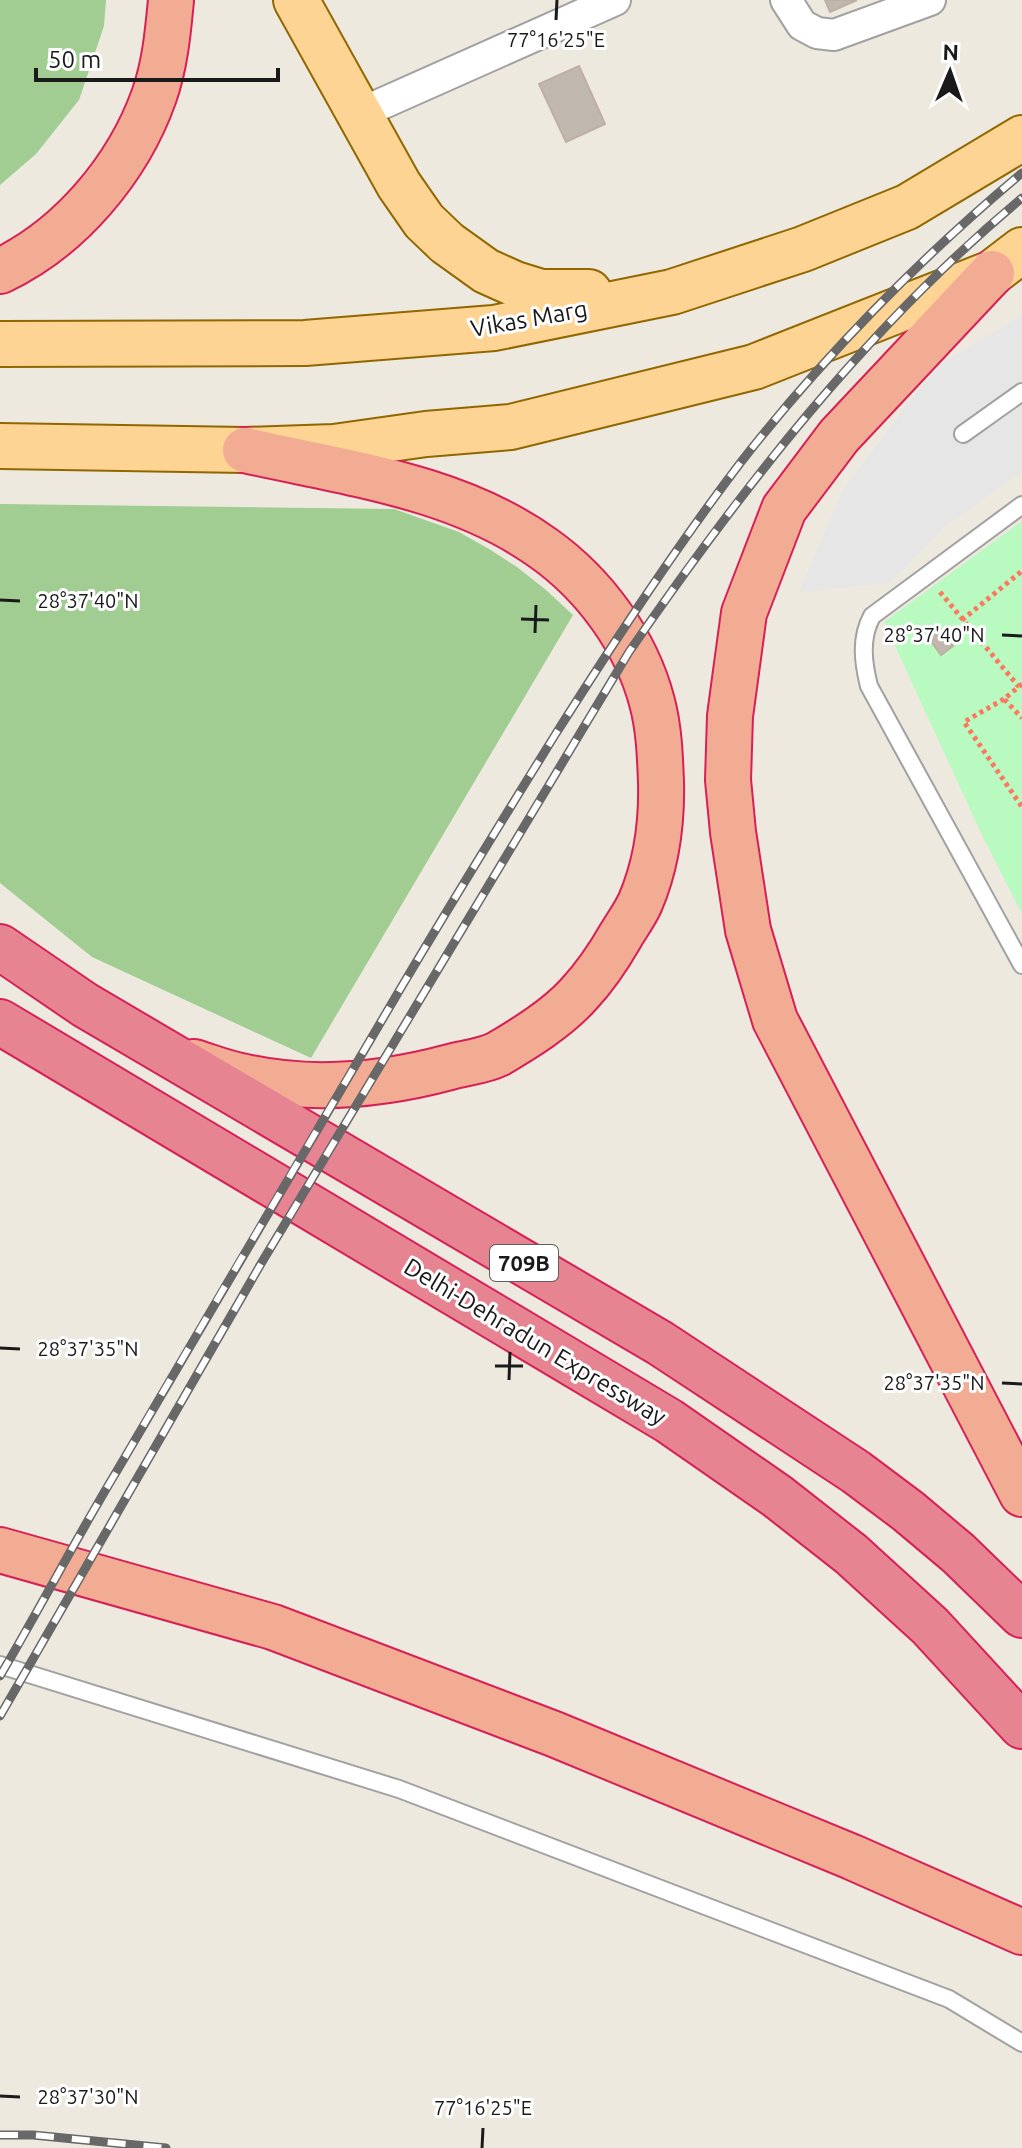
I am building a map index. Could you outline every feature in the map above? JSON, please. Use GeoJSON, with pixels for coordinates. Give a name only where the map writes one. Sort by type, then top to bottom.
{"type":"FeatureCollection","features":[{"type":"Feature","properties":{"kind":"highway"},"geometry":{"type":"LineString","coordinates":[[0,271],[16,264],[61,232],[99,192],[131,146],[154,96],[167,42],[171,0]]}},
{"type":"Feature","properties":{"kind":"highway"},"geometry":{"type":"LineString","coordinates":[[1007,261],[839,436],[784,509],[744,613],[730,716],[728,780],[748,930],[775,1020],[1022,1494]]}},
{"type":"Feature","properties":{"kind":"highway"},"geometry":{"type":"LineString","coordinates":[[85,1005],[190,1061],[242,1077],[300,1084],[354,1084],[396,1079],[494,1056],[544,1024],[577,996],[611,952],[640,904],[656,850],[661,803],[660,748],[652,702],[638,662],[607,611],[579,577],[543,548],[504,523],[443,496],[245,450]]}},
{"type":"Feature","properties":{"kind":"highway","name":"709B"},"geometry":{"type":"LineString","coordinates":[[0,947],[85,1005],[660,1343],[856,1472],[908,1511],[958,1553],[1022,1615]]}},
{"type":"Feature","properties":{"kind":"highway","name":"Delhi-Dehradun Expressway"},"geometry":{"type":"LineString","coordinates":[[0,1022],[669,1421],[777,1496],[851,1554],[930,1626],[1022,1726]]}},
{"type":"Feature","properties":{"kind":"highway"},"geometry":{"type":"LineString","coordinates":[[0,1550],[273,1627],[554,1734],[852,1857],[1022,1932]]}},
{"type":"Feature","properties":{"kind":"main road"},"geometry":{"type":"LineString","coordinates":[[296,0],[399,185],[424,221],[447,243],[486,271],[541,292],[672,292]]}},
{"type":"Feature","properties":{"kind":"main road","name":"Vikas Marg"},"geometry":{"type":"LineString","coordinates":[[0,344],[321,342],[494,328],[672,292],[803,249],[907,207],[1022,138]]}},
{"type":"Feature","properties":{"kind":"main road"},"geometry":{"type":"LineString","coordinates":[[0,446],[245,450],[334,447],[426,434],[511,427],[754,367],[1007,261]]}},
{"type":"Feature","properties":{"kind":"street"},"geometry":{"type":"LineString","coordinates":[[361,113],[615,0]]}},
{"type":"Feature","properties":{"kind":"street"},"geometry":{"type":"LineString","coordinates":[[786,0],[802,25],[817,33],[834,35],[930,0]]}},
{"type":"Feature","properties":{"kind":"lane"},"geometry":{"type":"LineString","coordinates":[[963,434],[1022,392]]}},
{"type":"Feature","properties":{"kind":"lane"},"geometry":{"type":"LineString","coordinates":[[1022,505],[872,616],[866,627],[863,666],[869,686],[1022,965]]}},
{"type":"Feature","properties":{"kind":"lane"},"geometry":{"type":"LineString","coordinates":[[0,1665],[399,1789],[949,1999],[1022,2043]]}},
{"type":"Feature","properties":{"kind":"path"},"geometry":{"type":"LineString","coordinates":[[962,620],[1022,571]]}},
{"type":"Feature","properties":{"kind":"path"},"geometry":{"type":"LineString","coordinates":[[935,586],[1020,685],[1004,699],[964,722],[1022,807]]}},
{"type":"Feature","properties":{"kind":"path"},"geometry":{"type":"LineString","coordinates":[[1004,699],[1022,718]]}},
{"type":"Feature","properties":{"kind":"green space"},"geometry":{"type":"Polygon","coordinates":[[[0,0],[106,0],[104,26],[79,100],[36,154],[0,185],[0,0]]]}},
{"type":"Feature","properties":{"kind":"green space"},"geometry":{"type":"Polygon","coordinates":[[[0,504],[394,509],[459,532],[489,549],[517,567],[573,615],[311,1058],[92,957],[0,883],[0,504]]]}},
{"type":"Feature","properties":{"kind":"green space"},"geometry":{"type":"Polygon","coordinates":[[[1022,521],[1022,914],[981,833],[884,622],[1022,521]]]}},
{"type":"Feature","properties":{"kind":"shaded area"},"geometry":{"type":"Polygon","coordinates":[[[1022,315],[1022,471],[942,529],[890,583],[799,592],[844,488],[936,367],[1022,315]]]}},
{"type":"Feature","properties":{"kind":"building"},"geometry":{"type":"Polygon","coordinates":[[[825,0],[857,0],[830,12],[825,0]]]}},
{"type":"Feature","properties":{"kind":"building"},"geometry":{"type":"Polygon","coordinates":[[[579,66],[605,124],[566,142],[539,84],[579,66]]]}},
{"type":"Feature","properties":{"kind":"building"},"geometry":{"type":"Polygon","coordinates":[[[940,628],[953,646],[941,655],[928,637],[940,628]]]}},
{"type":"Feature","properties":{"kind":"railway"},"geometry":{"type":"LineString","coordinates":[[0,1676],[421,955],[555,735],[645,597],[741,462],[805,385],[910,274],[1022,173]]}},
{"type":"Feature","properties":{"kind":"railway"},"geometry":{"type":"LineString","coordinates":[[0,1716],[262,1262],[629,652],[717,530],[810,412],[911,300],[1022,198]]}},
{"type":"Feature","properties":{"kind":"railway"},"geometry":{"type":"LineString","coordinates":[[0,2135],[33,2135],[166,2148]]}}]}
